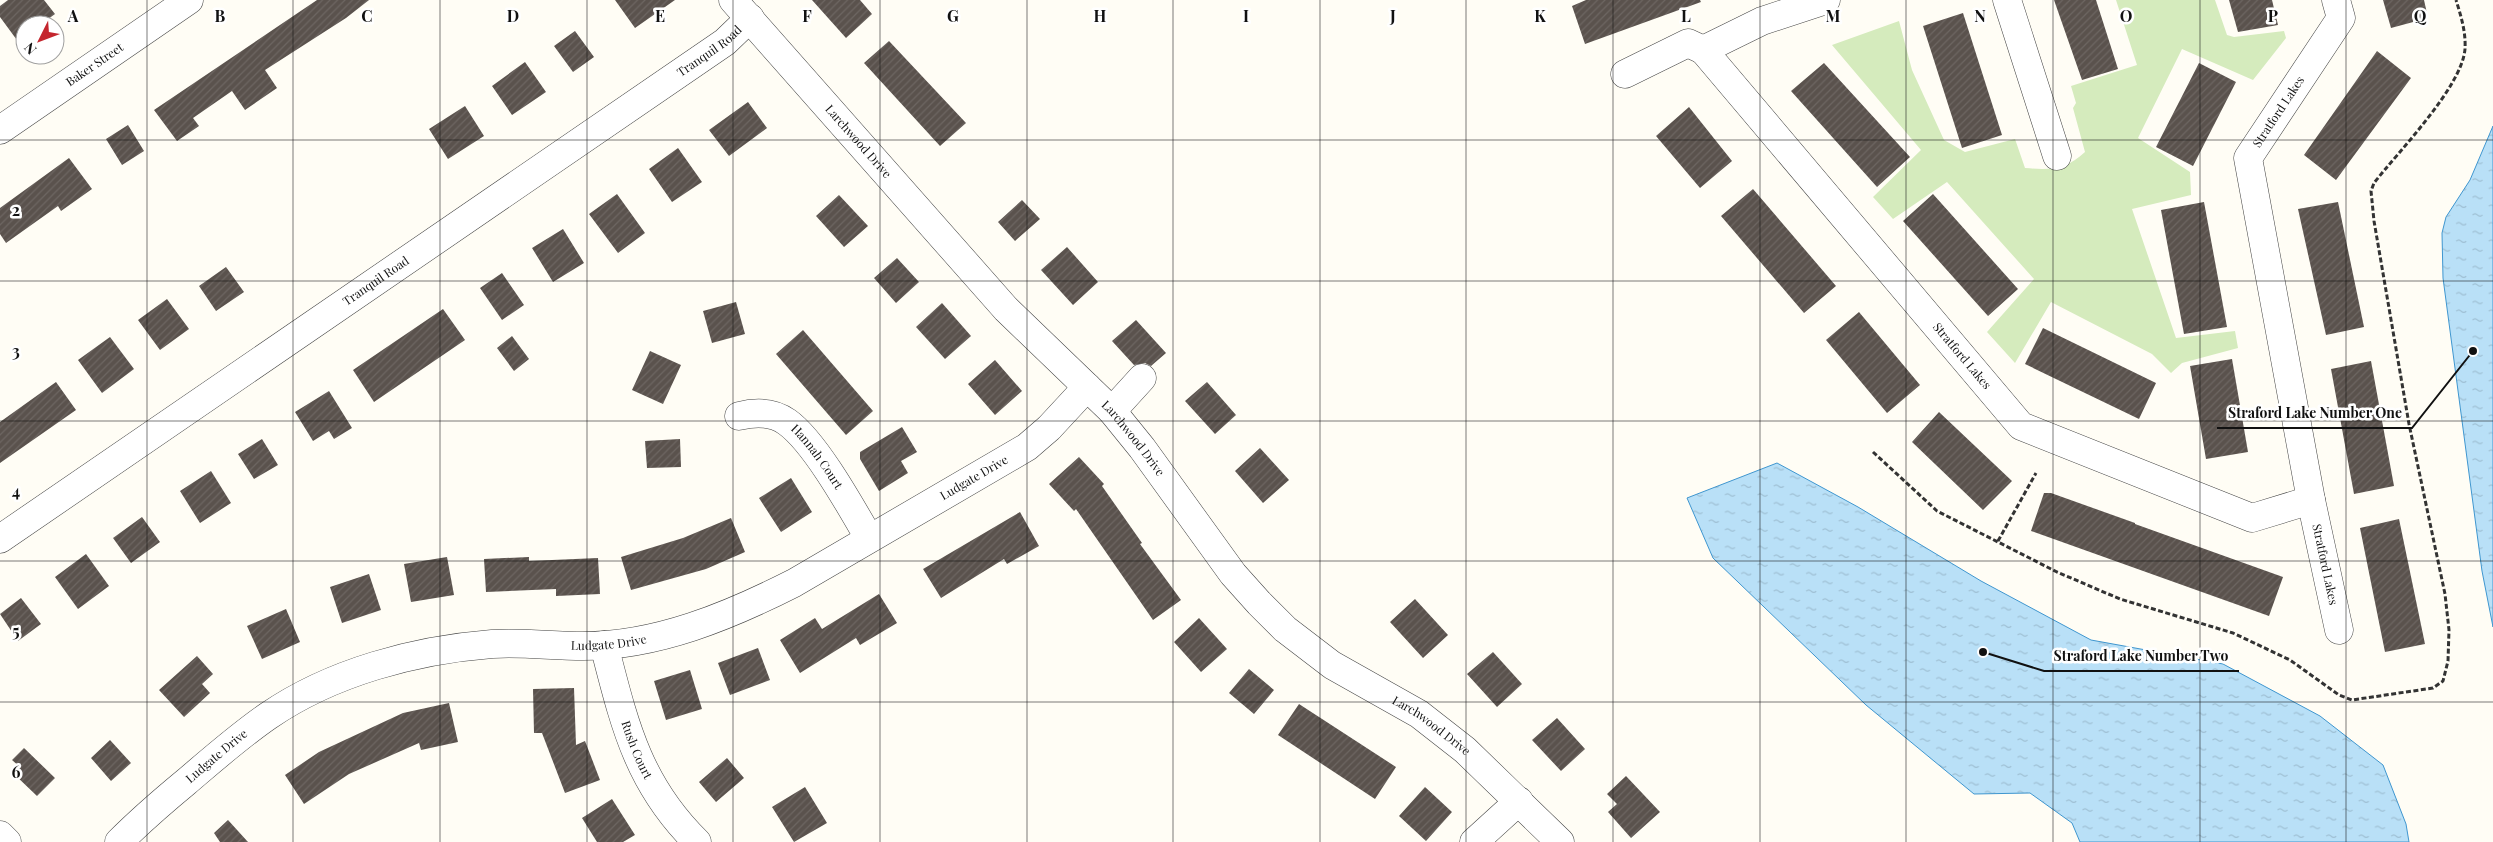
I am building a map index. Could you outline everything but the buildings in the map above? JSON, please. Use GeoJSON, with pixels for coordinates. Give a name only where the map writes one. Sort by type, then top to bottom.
{"type":"FeatureCollection","features":[{"type":"Feature","properties":{"kind":"street","name":"Baker Street"},"geometry":{"type":"LineString","coordinates":[[0,130],[189,0]]}},
{"type":"Feature","properties":{"kind":"street"},"geometry":{"type":"LineString","coordinates":[[1625,74],[1688,43],[1703,50],[1762,21],[1826,0]]}},
{"type":"Feature","properties":{"kind":"street"},"geometry":{"type":"LineString","coordinates":[[2007,0],[2057,156]]}},
{"type":"Feature","properties":{"kind":"street","name":"Stratford Lakes"},"geometry":{"type":"LineString","coordinates":[[2336,0],[2341,18],[2248,158],[2311,500],[2339,630]]}},
{"type":"Feature","properties":{"kind":"street","name":"Larchwood Drive"},"geometry":{"type":"LineString","coordinates":[[741,9],[1006,309],[1112,412],[1142,448],[1233,574],[1285,629],[1332,665],[1419,714],[1465,750],[1560,842]]}},
{"type":"Feature","properties":{"kind":"street","name":"Tranquil Road"},"geometry":{"type":"LineString","coordinates":[[0,539],[726,42],[741,9]]}},
{"type":"Feature","properties":{"kind":"street","name":"Stratford Lakes"},"geometry":{"type":"LineString","coordinates":[[1703,50],[2021,426],[2252,518],[2311,500]]}},
{"type":"Feature","properties":{"kind":"street"},"geometry":{"type":"LineString","coordinates":[[1112,412],[1142,378]]}},
{"type":"Feature","properties":{"kind":"street","name":"Ludgate Drive"},"geometry":{"type":"LineString","coordinates":[[119,842],[227,747],[270,715],[314,690],[347,676],[397,660],[483,646],[604,645],[658,636],[706,622],[754,603],[1027,447],[1049,428],[1087,388]]}},
{"type":"Feature","properties":{"kind":"street","name":"Hannah Court"},"geometry":{"type":"LineString","coordinates":[[739,416],[752,413],[770,414],[787,422],[828,471],[869,538]]}},
{"type":"Feature","properties":{"kind":"street","name":"Rush Court"},"geometry":{"type":"LineString","coordinates":[[604,645],[626,729],[640,763],[658,795],[682,827],[697,842]]}},
{"type":"Feature","properties":{"kind":"street"},"geometry":{"type":"LineString","coordinates":[[1474,842],[1519,801]]}},
{"type":"Feature","properties":{"kind":"street"},"geometry":{"type":"LineString","coordinates":[[0,835],[7,842]]}},
{"type":"Feature","properties":{"kind":"path"},"geometry":{"type":"LineString","coordinates":[[1998,541],[2036,473]]}},
{"type":"Feature","properties":{"kind":"green space"},"geometry":{"type":"Polygon","coordinates":[[[2116,0],[2215,0],[2227,35],[2234,37],[2284,31],[2286,38],[2253,80],[2182,49],[2138,138],[2190,172],[2191,195],[2132,209],[2176,338],[2235,331],[2238,348],[2182,363],[2171,373],[2152,354],[2051,302],[2015,363],[1987,332],[2034,279],[1947,182],[1893,219],[1873,197],[1921,150],[1832,45],[1899,21],[1912,70],[1944,140],[1965,152],[2015,139],[2025,168],[2057,168],[2078,158],[2085,152],[2073,108],[2076,103],[2071,86],[2137,65],[2116,0]]]}},
{"type":"Feature","properties":{"kind":"water"},"geometry":{"type":"Polygon","coordinates":[[[2493,126],[2493,627],[2482,571],[2443,278],[2442,233],[2446,217],[2470,180],[2493,126]]]}},
{"type":"Feature","properties":{"kind":"water"},"geometry":{"type":"Polygon","coordinates":[[[1777,463],[1858,507],[1981,581],[2091,640],[2223,664],[2320,716],[2383,765],[2406,824],[2409,842],[2080,842],[2072,823],[2030,793],[1974,794],[1866,705],[1713,558],[1687,498],[1777,463]]]}},
{"type":"Feature","properties":{"kind":"place","name":"Straford Lake Number One"},"geometry":{"type":"Point","coordinates":[2473,351]}},
{"type":"Feature","properties":{"kind":"place","name":"Straford Lake Number Two"},"geometry":{"type":"Point","coordinates":[1983,652]}}]}
